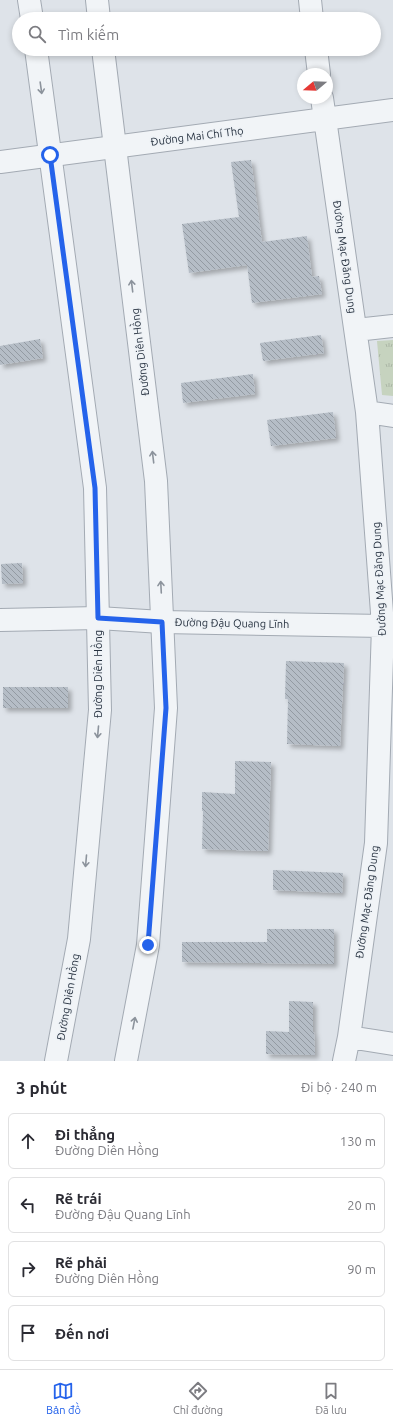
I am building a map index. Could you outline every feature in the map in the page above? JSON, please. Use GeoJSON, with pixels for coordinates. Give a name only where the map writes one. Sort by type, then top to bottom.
{"type":"FeatureCollection","features":[{"type":"Feature","properties":{"kind":"street"},"geometry":{"type":"LineString","coordinates":[[29,0],[31,12]]}},
{"type":"Feature","properties":{"kind":"street"},"geometry":{"type":"LineString","coordinates":[[97,0],[99,12]]}},
{"type":"Feature","properties":{"kind":"street"},"geometry":{"type":"LineString","coordinates":[[310,0],[311,12]]}},
{"type":"Feature","properties":{"kind":"street","name":"Đường Diên Hồng"},"geometry":{"type":"LineString","coordinates":[[37,56],[95,488],[100,710],[79,938],[56,1061]]}},
{"type":"Feature","properties":{"kind":"street","name":"Đường Diên Hồng"},"geometry":{"type":"LineString","coordinates":[[104,56],[156,481],[166,708],[148,945],[126,1061]]}},
{"type":"Feature","properties":{"kind":"street"},"geometry":{"type":"LineString","coordinates":[[317,56],[318,68]]}},
{"type":"Feature","properties":{"kind":"street","name":"Đường Mai Chí Thọ"},"geometry":{"type":"LineString","coordinates":[[0,162],[115,147],[324,109],[393,110]]}},
{"type":"Feature","properties":{"kind":"street","name":"Đường Mạc Đăng Dung"},"geometry":{"type":"LineString","coordinates":[[324,109],[367,412],[388,627],[384,844],[344,1061]]}},
{"type":"Feature","properties":{"kind":"street"},"geometry":{"type":"LineString","coordinates":[[356,330],[393,326]]}},
{"type":"Feature","properties":{"kind":"street"},"geometry":{"type":"LineString","coordinates":[[367,412],[393,416]]}},
{"type":"Feature","properties":{"kind":"street","name":"Đường Đậu Quang Lĩnh"},"geometry":{"type":"LineString","coordinates":[[0,620],[98,618],[162,622],[388,627]]}},
{"type":"Feature","properties":{"kind":"street"},"geometry":{"type":"LineString","coordinates":[[349,1037],[393,1044]]}},
{"type":"Feature","properties":{"kind":"green space"},"geometry":{"type":"Polygon","coordinates":[[[393,340],[393,396],[382,395],[377,341],[393,340]]]}},
{"type":"Feature","properties":{"kind":"building"},"geometry":{"type":"Polygon","coordinates":[[[251,160],[262,242],[307,236],[312,277],[319,276],[322,294],[252,303],[247,265],[189,273],[182,224],[239,217],[231,162],[251,160]]]}},
{"type":"Feature","properties":{"kind":"building"},"geometry":{"type":"Polygon","coordinates":[[[321,335],[324,353],[263,361],[260,343],[321,335]]]}},
{"type":"Feature","properties":{"kind":"building"},"geometry":{"type":"Polygon","coordinates":[[[40,339],[43,358],[0,365],[0,346],[40,339]]]}},
{"type":"Feature","properties":{"kind":"building"},"geometry":{"type":"Polygon","coordinates":[[[253,374],[255,394],[183,403],[181,383],[253,374]]]}},
{"type":"Feature","properties":{"kind":"building"},"geometry":{"type":"Polygon","coordinates":[[[333,412],[336,438],[271,446],[267,420],[333,412]]]}},
{"type":"Feature","properties":{"kind":"building"},"geometry":{"type":"Polygon","coordinates":[[[22,563],[23,583],[2,584],[1,564],[22,563]]]}},
{"type":"Feature","properties":{"kind":"building"},"geometry":{"type":"Polygon","coordinates":[[[286,661],[344,663],[340,746],[287,744],[288,699],[285,699],[286,661]]]}},
{"type":"Feature","properties":{"kind":"building"},"geometry":{"type":"Polygon","coordinates":[[[3,687],[68,687],[68,708],[3,708],[3,687]]]}},
{"type":"Feature","properties":{"kind":"building"},"geometry":{"type":"Polygon","coordinates":[[[235,761],[271,762],[268,851],[202,849],[202,792],[235,794],[235,761]]]}},
{"type":"Feature","properties":{"kind":"building"},"geometry":{"type":"Polygon","coordinates":[[[273,870],[343,873],[342,893],[273,890],[273,870]]]}},
{"type":"Feature","properties":{"kind":"building"},"geometry":{"type":"Polygon","coordinates":[[[267,929],[334,929],[334,964],[182,962],[182,942],[267,942],[267,929]]]}},
{"type":"Feature","properties":{"kind":"building"},"geometry":{"type":"Polygon","coordinates":[[[289,1001],[313,1002],[315,1055],[266,1054],[266,1031],[289,1032],[289,1001]]]}},
{"type":"Feature","properties":{"kind":"route"},"geometry":{"type":"LineString","coordinates":[[50,155],[95,488],[98,618],[162,622],[166,708],[148,945]]}}]}
